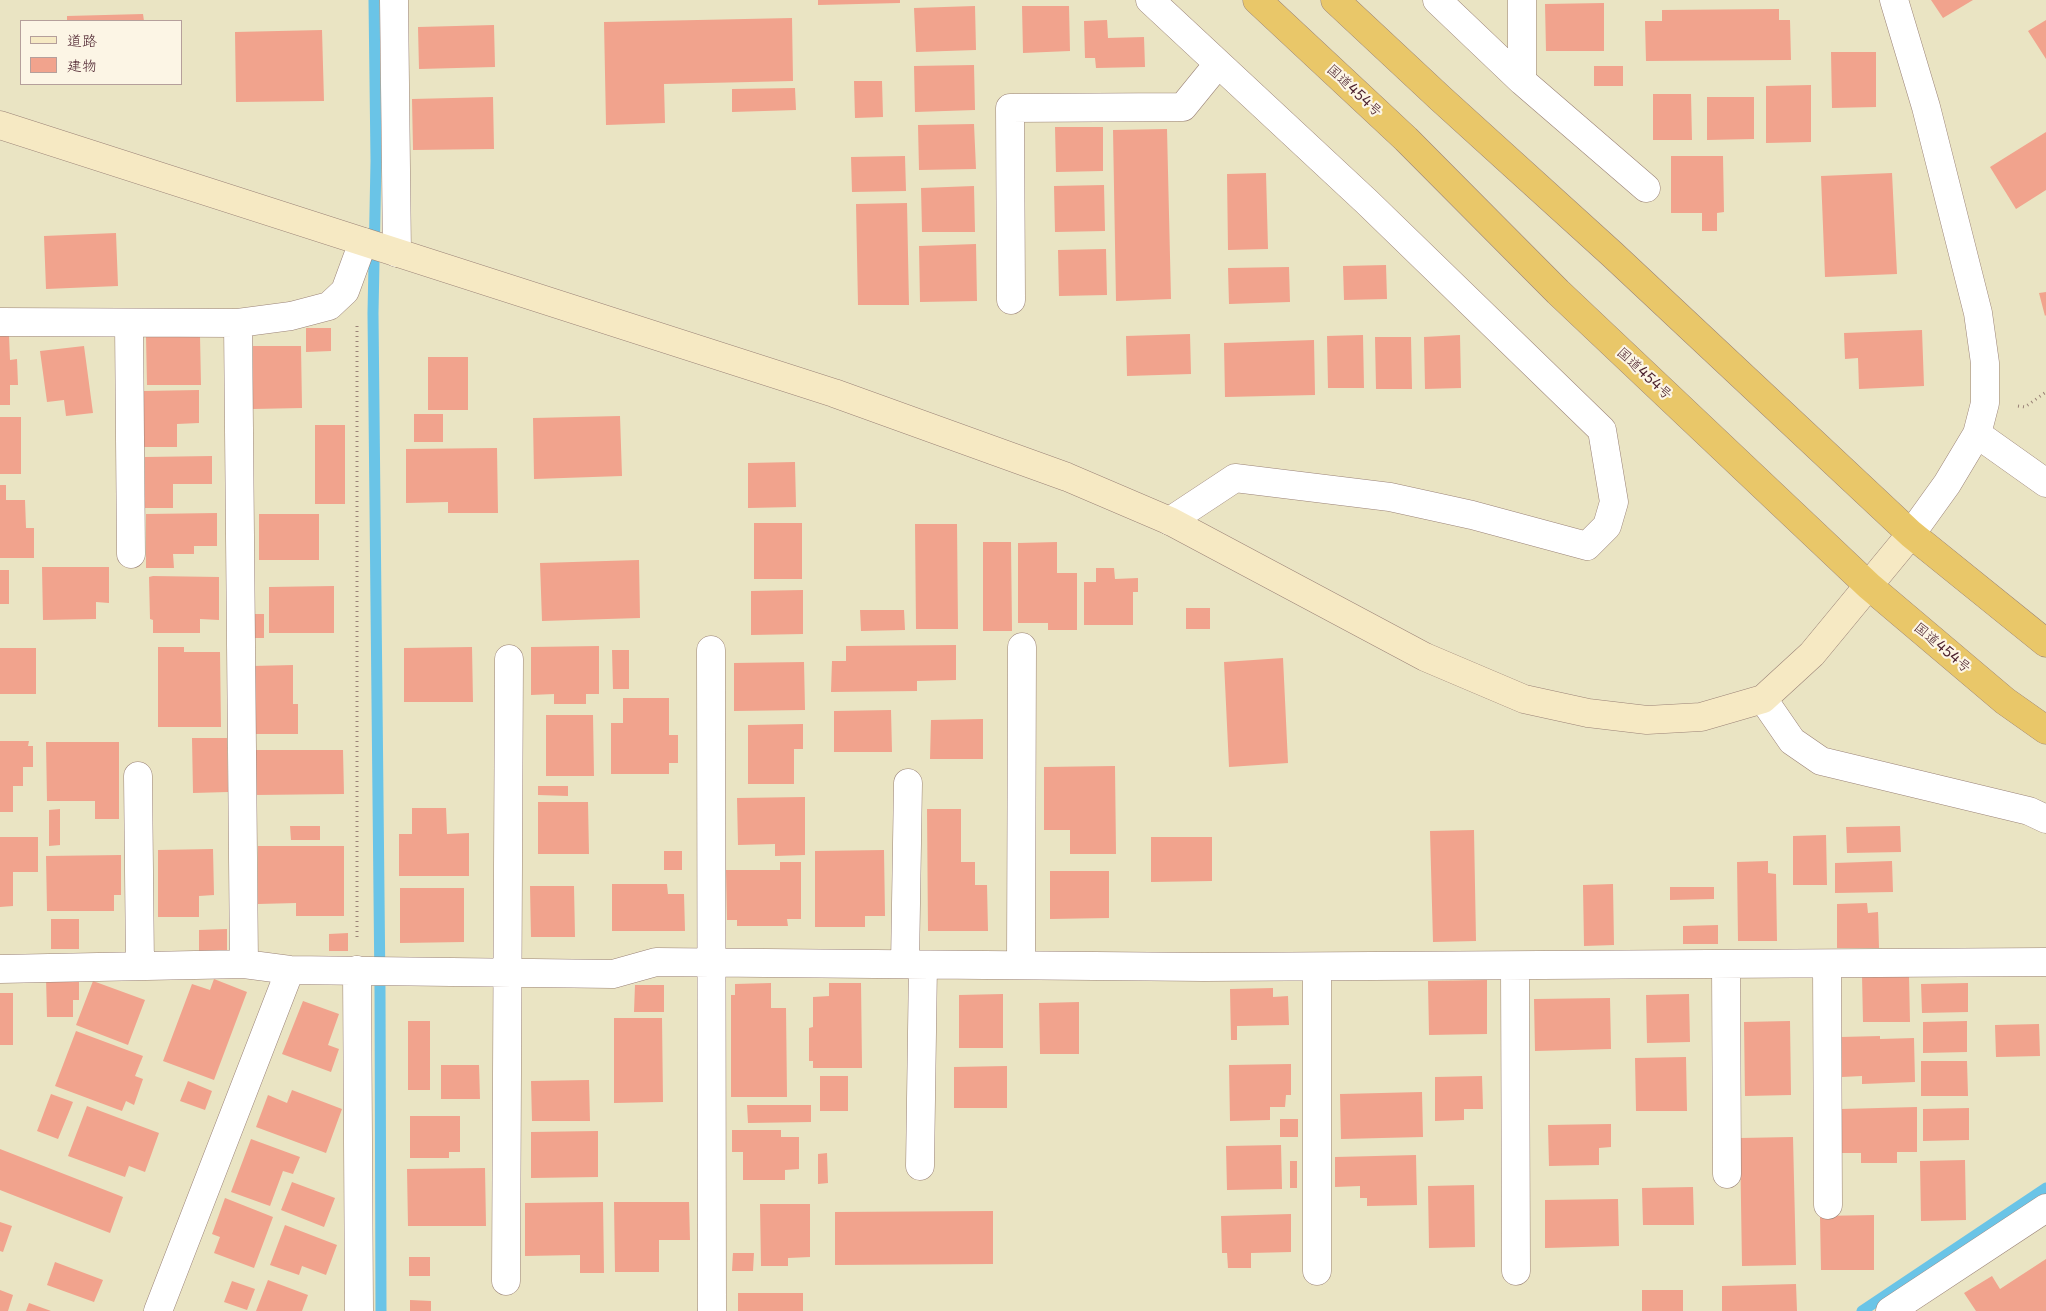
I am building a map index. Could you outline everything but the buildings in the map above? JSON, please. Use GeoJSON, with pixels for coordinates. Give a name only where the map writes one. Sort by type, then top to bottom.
{"type":"FeatureCollection","features":[{"type":"Feature","properties":{"kind":"highway","name":"国道454号"},"geometry":{"type":"LineString","coordinates":[[1257,0],[1406,139],[1558,292],[1869,586],[2005,701],[2046,730]]}},
{"type":"Feature","properties":{"kind":"highway"},"geometry":{"type":"LineString","coordinates":[[1335,0],[1612,254],[1911,534],[2046,643]]}},
{"type":"Feature","properties":{"kind":"street"},"geometry":{"type":"LineString","coordinates":[[394,0],[397,253]]}},
{"type":"Feature","properties":{"kind":"street"},"geometry":{"type":"LineString","coordinates":[[1150,0],[1367,202],[1602,430],[1614,502],[1607,526],[1587,546],[1472,515],[1390,497],[1234,478],[1170,522]]}},
{"type":"Feature","properties":{"kind":"street"},"geometry":{"type":"LineString","coordinates":[[1437,0],[1522,81],[1646,188]]}},
{"type":"Feature","properties":{"kind":"street"},"geometry":{"type":"LineString","coordinates":[[1522,0],[1522,81]]}},
{"type":"Feature","properties":{"kind":"street"},"geometry":{"type":"LineString","coordinates":[[0,126],[834,394],[1067,477],[1170,522],[1425,658],[1524,699],[1588,713],[1647,720],[1701,717],[1763,699],[1812,654],[1911,534],[1947,484],[1977,434],[1985,403],[1985,363],[1978,313],[1926,107],[1894,0]]}},
{"type":"Feature","properties":{"kind":"street"},"geometry":{"type":"LineString","coordinates":[[1011,300],[1010,108],[1183,107],[1218,64]]}},
{"type":"Feature","properties":{"kind":"street"},"geometry":{"type":"LineString","coordinates":[[0,322],[238,323],[292,316],[329,306],[342,295],[363,242]]}},
{"type":"Feature","properties":{"kind":"street"},"geometry":{"type":"LineString","coordinates":[[129,323],[131,554]]}},
{"type":"Feature","properties":{"kind":"street"},"geometry":{"type":"LineString","coordinates":[[238,323],[244,964]]}},
{"type":"Feature","properties":{"kind":"street"},"geometry":{"type":"LineString","coordinates":[[1977,434],[2046,483]]}},
{"type":"Feature","properties":{"kind":"street"},"geometry":{"type":"LineString","coordinates":[[1020,965],[1022,647]]}},
{"type":"Feature","properties":{"kind":"street"},"geometry":{"type":"LineString","coordinates":[[711,650],[712,1311]]}},
{"type":"Feature","properties":{"kind":"street"},"geometry":{"type":"LineString","coordinates":[[506,1281],[510,659]]}},
{"type":"Feature","properties":{"kind":"street"},"geometry":{"type":"LineString","coordinates":[[1763,699],[1792,741],[1821,761],[2029,811],[2046,819]]}},
{"type":"Feature","properties":{"kind":"street"},"geometry":{"type":"LineString","coordinates":[[138,776],[140,966]]}},
{"type":"Feature","properties":{"kind":"street"},"geometry":{"type":"LineString","coordinates":[[908,783],[920,1166]]}},
{"type":"Feature","properties":{"kind":"street"},"geometry":{"type":"LineString","coordinates":[[0,969],[244,964],[290,970],[613,974],[656,962],[1317,967],[2046,962]]}},
{"type":"Feature","properties":{"kind":"street"},"geometry":{"type":"LineString","coordinates":[[1827,964],[1828,1206]]}},
{"type":"Feature","properties":{"kind":"street"},"geometry":{"type":"LineString","coordinates":[[1726,965],[1727,1174]]}},
{"type":"Feature","properties":{"kind":"street"},"geometry":{"type":"LineString","coordinates":[[1516,966],[1516,1271]]}},
{"type":"Feature","properties":{"kind":"street"},"geometry":{"type":"LineString","coordinates":[[1317,967],[1317,1271]]}},
{"type":"Feature","properties":{"kind":"street"},"geometry":{"type":"LineString","coordinates":[[158,1311],[290,970]]}},
{"type":"Feature","properties":{"kind":"street"},"geometry":{"type":"LineString","coordinates":[[359,1311],[371,971]]}},
{"type":"Feature","properties":{"kind":"street"},"geometry":{"type":"LineString","coordinates":[[1890,1311],[2046,1208]]}},
{"type":"Feature","properties":{"kind":"path"},"geometry":{"type":"LineString","coordinates":[[342,295],[357,312],[371,971]]}},
{"type":"Feature","properties":{"kind":"waterway"},"geometry":{"type":"LineString","coordinates":[[374,0],[376,161],[373,313],[380,991],[381,1311]]}},
{"type":"Feature","properties":{"kind":"waterway"},"geometry":{"type":"LineString","coordinates":[[1862,1311],[2046,1188]]}}]}
